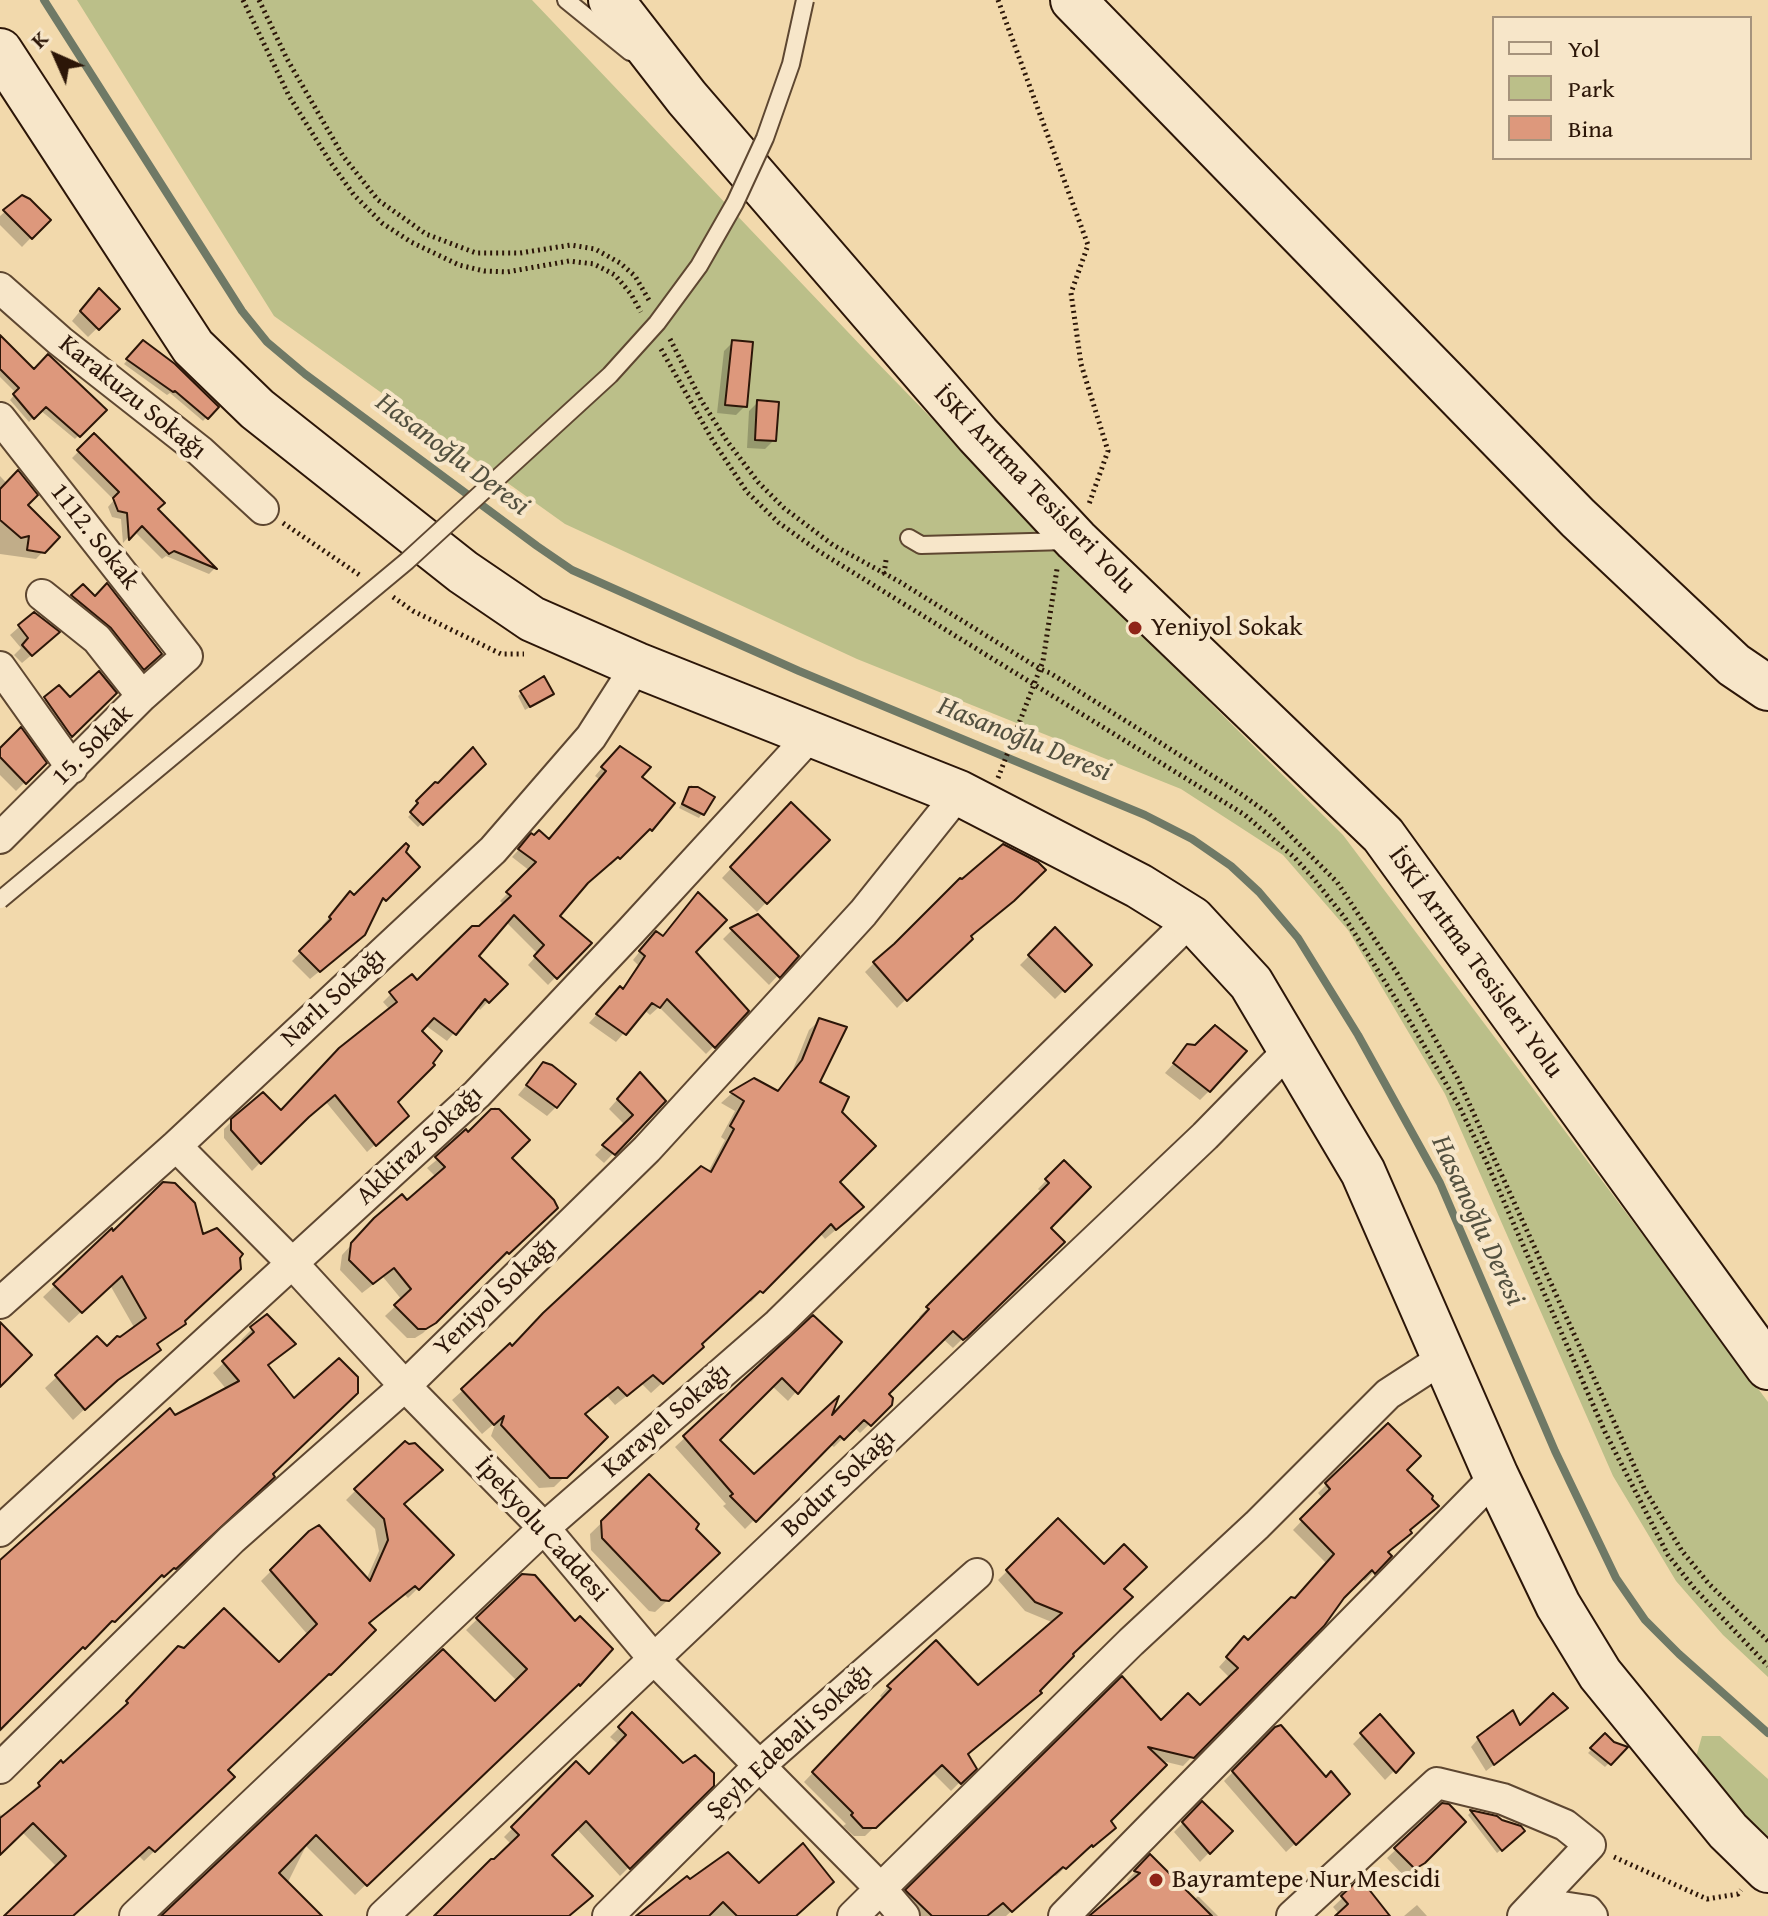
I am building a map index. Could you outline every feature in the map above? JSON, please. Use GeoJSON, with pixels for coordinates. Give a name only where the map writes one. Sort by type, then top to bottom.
{"type":"FeatureCollection","features":[{"type":"Feature","properties":{"kind":"street","name":"İSKİ Arıtma Tesisleri Yolu"},"geometry":{"type":"LineString","coordinates":[[611,0],[687,98],[917,366],[1076,540],[1383,835],[1768,1367]]}},
{"type":"Feature","properties":{"kind":"street"},"geometry":{"type":"LineString","coordinates":[[1073,0],[1578,518],[1734,665],[1768,688]]}},
{"type":"Feature","properties":{"kind":"street"},"geometry":{"type":"LineString","coordinates":[[0,51],[193,347],[257,409],[463,572],[532,619],[637,665],[812,734],[978,787],[1192,919],[1251,983],[1363,1172],[1496,1476],[1558,1605],[1600,1674],[1728,1831],[1765,1868]]}},
{"type":"Feature","properties":{"kind":"street","name":"Karakuzu Sokağı"},"geometry":{"type":"LineString","coordinates":[[0,288],[60,341],[200,451],[263,509]]}},
{"type":"Feature","properties":{"kind":"street","name":"1112. Sokak"},"geometry":{"type":"LineString","coordinates":[[0,418],[187,656]]}},
{"type":"Feature","properties":{"kind":"street"},"geometry":{"type":"LineString","coordinates":[[42,595],[97,639],[142,696]]}},
{"type":"Feature","properties":{"kind":"street","name":"15. Sokak"},"geometry":{"type":"LineString","coordinates":[[0,838],[142,696],[187,656]]}},
{"type":"Feature","properties":{"kind":"street","name":"Narlı Sokağı"},"geometry":{"type":"LineString","coordinates":[[0,1303],[176,1146],[493,850],[591,737],[637,665]]}},
{"type":"Feature","properties":{"kind":"street"},"geometry":{"type":"LineString","coordinates":[[0,667],[72,768]]}},
{"type":"Feature","properties":{"kind":"street","name":"Akkiraz Sokağı"},"geometry":{"type":"LineString","coordinates":[[0,1531],[477,1094],[812,734]]}},
{"type":"Feature","properties":{"kind":"street","name":"Yeniyol Sokağı"},"geometry":{"type":"LineString","coordinates":[[0,1768],[232,1539],[405,1386],[647,1149],[978,787]]}},
{"type":"Feature","properties":{"kind":"street","name":"Karayel Sokağı"},"geometry":{"type":"LineString","coordinates":[[135,1916],[544,1528],[778,1324],[1192,919]]}},
{"type":"Feature","properties":{"kind":"street","name":"Bodur Sokağı"},"geometry":{"type":"LineString","coordinates":[[383,1916],[1205,1136],[1291,1048]]}},
{"type":"Feature","properties":{"kind":"street","name":"İpekyolu Caddesi"},"geometry":{"type":"LineString","coordinates":[[176,1146],[544,1528],[654,1659],[904,1916]]}},
{"type":"Feature","properties":{"kind":"street"},"geometry":{"type":"LineString","coordinates":[[853,1916],[1388,1394],[1445,1357]]}},
{"type":"Feature","properties":{"kind":"street"},"geometry":{"type":"LineString","coordinates":[[1064,1916],[1496,1476]]}},
{"type":"Feature","properties":{"kind":"street","name":"Şeyh Edebali Sokağı"},"geometry":{"type":"LineString","coordinates":[[608,1916],[758,1767],[977,1574]]}},
{"type":"Feature","properties":{"kind":"street"},"geometry":{"type":"LineString","coordinates":[[1292,1916],[1437,1783],[1503,1799],[1565,1825],[1590,1845],[1530,1909]]}},
{"type":"Feature","properties":{"kind":"street"},"geometry":{"type":"LineString","coordinates":[[1530,1909],[1588,1911],[1592,1916]]}},
{"type":"Feature","properties":{"kind":"lane","name":"İSKİ Arıtma Tesisleri Yolu"},"geometry":{"type":"LineString","coordinates":[[566,0],[687,98]]}},
{"type":"Feature","properties":{"kind":"lane"},"geometry":{"type":"LineString","coordinates":[[0,900],[407,561],[610,375],[657,323],[699,266],[735,203],[765,138],[791,64],[805,0]]}},
{"type":"Feature","properties":{"kind":"lane"},"geometry":{"type":"LineString","coordinates":[[909,538],[921,545],[1076,540]]}},
{"type":"Feature","properties":{"kind":"path"},"geometry":{"type":"LineString","coordinates":[[243,0],[275,68],[331,163],[354,195],[373,214],[411,242],[459,265],[484,271],[507,272],[569,261],[594,264],[615,275],[631,294],[645,320]]}},
{"type":"Feature","properties":{"kind":"path"},"geometry":{"type":"LineString","coordinates":[[259,0],[287,59],[343,156],[378,200],[426,234],[476,253],[520,253],[571,245],[595,249],[635,276],[657,312]]}},
{"type":"Feature","properties":{"kind":"path"},"geometry":{"type":"LineString","coordinates":[[978,787],[1019,724],[1036,684],[1055,574],[1062,557],[1076,540],[1108,451],[1081,364],[1071,293],[1088,245],[998,0]]}},
{"type":"Feature","properties":{"kind":"path"},"geometry":{"type":"LineString","coordinates":[[275,68],[287,59]]}},
{"type":"Feature","properties":{"kind":"path"},"geometry":{"type":"LineString","coordinates":[[331,163],[343,156]]}},
{"type":"Feature","properties":{"kind":"path"},"geometry":{"type":"LineString","coordinates":[[669,337],[701,400],[758,482],[784,508],[833,545],[1050,673],[1269,814],[1337,882],[1373,935],[1457,1077],[1620,1439],[1664,1522],[1682,1551],[1709,1584],[1768,1641]]}},
{"type":"Feature","properties":{"kind":"path"},"geometry":{"type":"LineString","coordinates":[[659,346],[713,441],[747,492],[779,523],[820,552],[1245,815],[1295,858],[1345,918],[1459,1106],[1605,1432],[1668,1555],[1694,1588],[1768,1666]]}},
{"type":"Feature","properties":{"kind":"path"},"geometry":{"type":"LineString","coordinates":[[263,509],[363,577]]}},
{"type":"Feature","properties":{"kind":"path"},"geometry":{"type":"LineString","coordinates":[[884,574],[886,560]]}},
{"type":"Feature","properties":{"kind":"path"},"geometry":{"type":"LineString","coordinates":[[388,594],[413,611],[501,654],[542,654],[561,632]]}},
{"type":"Feature","properties":{"kind":"path"},"geometry":{"type":"LineString","coordinates":[[1360,942],[1373,935]]}},
{"type":"Feature","properties":{"kind":"path"},"geometry":{"type":"LineString","coordinates":[[1652,1527],[1664,1522]]}},
{"type":"Feature","properties":{"kind":"path"},"geometry":{"type":"LineString","coordinates":[[1590,1845],[1707,1899],[1738,1894],[1765,1868]]}},
{"type":"Feature","properties":{"kind":"green space"},"geometry":{"type":"Polygon","coordinates":[[[77,0],[532,0],[866,351],[1149,642],[1343,835],[1768,1402],[1768,1677],[1723,1635],[1676,1581],[1613,1476],[1445,1094],[1348,930],[1283,855],[1181,789],[857,659],[565,524],[274,316],[77,0]]]}},
{"type":"Feature","properties":{"kind":"green space"},"geometry":{"type":"Polygon","coordinates":[[[1702,1736],[1720,1736],[1768,1779],[1768,1838],[1729,1800],[1696,1757],[1702,1736]]]}},
{"type":"Feature","properties":{"kind":"building"},"geometry":{"type":"Polygon","coordinates":[[[22,195],[51,220],[32,239],[3,210],[22,195]]]}},
{"type":"Feature","properties":{"kind":"building"},"geometry":{"type":"Polygon","coordinates":[[[99,288],[120,309],[99,330],[80,311],[99,288]]]}},
{"type":"Feature","properties":{"kind":"building"},"geometry":{"type":"Polygon","coordinates":[[[0,335],[34,369],[48,354],[107,410],[80,437],[46,407],[34,419],[13,394],[19,388],[0,369],[0,335]]]}},
{"type":"Feature","properties":{"kind":"building"},"geometry":{"type":"Polygon","coordinates":[[[143,340],[175,364],[219,407],[208,419],[175,391],[126,359],[143,340]]]}},
{"type":"Feature","properties":{"kind":"building"},"geometry":{"type":"Polygon","coordinates":[[[732,340],[753,342],[747,407],[725,405],[732,340]]]}},
{"type":"Feature","properties":{"kind":"building"},"geometry":{"type":"Polygon","coordinates":[[[757,400],[779,402],[776,441],[755,440],[757,400]]]}},
{"type":"Feature","properties":{"kind":"building"},"geometry":{"type":"Polygon","coordinates":[[[94,433],[165,503],[158,509],[217,569],[174,551],[169,554],[142,526],[129,540],[127,513],[118,511],[113,498],[119,492],[77,450],[94,433]]]}},
{"type":"Feature","properties":{"kind":"building"},"geometry":{"type":"Polygon","coordinates":[[[18,470],[38,495],[28,505],[60,537],[45,553],[27,550],[29,536],[21,538],[0,520],[0,489],[18,470]]]}},
{"type":"Feature","properties":{"kind":"building"},"geometry":{"type":"Polygon","coordinates":[[[107,583],[162,654],[144,670],[111,628],[71,595],[83,584],[95,596],[107,583]]]}},
{"type":"Feature","properties":{"kind":"building"},"geometry":{"type":"Polygon","coordinates":[[[34,612],[60,632],[32,656],[22,645],[28,638],[18,625],[34,612]]]}},
{"type":"Feature","properties":{"kind":"building"},"geometry":{"type":"Polygon","coordinates":[[[99,671],[117,693],[72,737],[44,697],[59,685],[70,697],[99,671]]]}},
{"type":"Feature","properties":{"kind":"building"},"geometry":{"type":"Polygon","coordinates":[[[544,676],[554,694],[530,707],[520,691],[544,676]]]}},
{"type":"Feature","properties":{"kind":"building"},"geometry":{"type":"Polygon","coordinates":[[[21,727],[47,763],[26,784],[0,757],[0,748],[21,727]]]}},
{"type":"Feature","properties":{"kind":"building"},"geometry":{"type":"Polygon","coordinates":[[[620,746],[651,767],[642,777],[675,803],[652,831],[650,829],[620,859],[618,857],[588,883],[560,916],[592,943],[557,979],[534,956],[544,945],[514,915],[479,956],[508,984],[489,1003],[485,999],[456,1035],[434,1018],[422,1031],[442,1051],[433,1063],[435,1065],[398,1102],[409,1116],[376,1146],[335,1095],[261,1164],[231,1130],[231,1119],[263,1092],[281,1110],[339,1048],[397,1002],[389,992],[412,974],[417,980],[472,926],[479,926],[511,896],[506,892],[536,862],[518,849],[531,833],[534,835],[539,830],[549,839],[606,771],[601,767],[620,746]]]}},
{"type":"Feature","properties":{"kind":"building"},"geometry":{"type":"Polygon","coordinates":[[[473,747],[486,764],[423,825],[410,812],[418,803],[416,801],[473,747]]]}},
{"type":"Feature","properties":{"kind":"building"},"geometry":{"type":"Polygon","coordinates":[[[689,787],[698,787],[715,797],[704,815],[682,804],[689,787]]]}},
{"type":"Feature","properties":{"kind":"building"},"geometry":{"type":"Polygon","coordinates":[[[791,802],[830,840],[767,904],[730,867],[791,802]]]}},
{"type":"Feature","properties":{"kind":"building"},"geometry":{"type":"Polygon","coordinates":[[[406,843],[409,846],[406,852],[420,867],[386,901],[383,898],[365,935],[320,972],[299,951],[331,919],[329,917],[350,891],[354,895],[406,843]]]}},
{"type":"Feature","properties":{"kind":"building"},"geometry":{"type":"Polygon","coordinates":[[[1003,844],[1038,862],[1046,870],[971,936],[973,939],[907,1001],[873,962],[960,878],[1003,844]]]}},
{"type":"Feature","properties":{"kind":"building"},"geometry":{"type":"Polygon","coordinates":[[[698,892],[727,920],[696,952],[749,1011],[715,1048],[667,999],[660,1008],[652,1003],[626,1035],[596,1014],[620,986],[623,989],[645,956],[639,951],[656,931],[663,936],[698,892]]]}},
{"type":"Feature","properties":{"kind":"building"},"geometry":{"type":"Polygon","coordinates":[[[758,914],[799,956],[780,978],[730,928],[758,914]]]}},
{"type":"Feature","properties":{"kind":"building"},"geometry":{"type":"Polygon","coordinates":[[[1055,927],[1092,965],[1065,992],[1028,955],[1055,927]]]}},
{"type":"Feature","properties":{"kind":"building"},"geometry":{"type":"Polygon","coordinates":[[[819,1018],[847,1027],[820,1082],[849,1097],[842,1112],[876,1146],[840,1182],[864,1207],[836,1230],[831,1224],[763,1293],[760,1291],[663,1384],[653,1375],[627,1396],[618,1387],[585,1414],[608,1437],[567,1478],[550,1478],[501,1425],[504,1416],[494,1425],[461,1389],[510,1343],[512,1346],[543,1313],[701,1166],[711,1172],[734,1129],[730,1126],[744,1101],[730,1092],[754,1078],[778,1091],[802,1060],[819,1018]]]}},
{"type":"Feature","properties":{"kind":"building"},"geometry":{"type":"Polygon","coordinates":[[[1215,1025],[1247,1051],[1210,1092],[1173,1063],[1187,1044],[1195,1045],[1215,1025]]]}},
{"type":"Feature","properties":{"kind":"building"},"geometry":{"type":"Polygon","coordinates":[[[543,1062],[552,1065],[576,1084],[557,1108],[526,1085],[543,1062]]]}},
{"type":"Feature","properties":{"kind":"building"},"geometry":{"type":"Polygon","coordinates":[[[640,1072],[666,1101],[615,1155],[602,1145],[633,1115],[617,1099],[640,1072]]]}},
{"type":"Feature","properties":{"kind":"building"},"geometry":{"type":"Polygon","coordinates":[[[491,1109],[499,1109],[530,1140],[512,1158],[554,1200],[558,1208],[509,1254],[507,1252],[436,1323],[426,1329],[418,1329],[394,1305],[411,1289],[394,1268],[373,1284],[349,1260],[351,1243],[402,1194],[407,1200],[445,1167],[435,1157],[466,1129],[468,1132],[491,1109]]]}},
{"type":"Feature","properties":{"kind":"building"},"geometry":{"type":"Polygon","coordinates":[[[1064,1160],[1091,1187],[1051,1228],[1065,1242],[967,1337],[963,1340],[953,1331],[889,1394],[893,1398],[892,1405],[871,1426],[864,1420],[844,1440],[840,1436],[756,1522],[730,1496],[733,1494],[683,1436],[813,1315],[842,1342],[798,1394],[782,1378],[720,1440],[754,1474],[839,1396],[832,1415],[929,1309],[926,1307],[1049,1183],[1045,1179],[1064,1160]]]}},
{"type":"Feature","properties":{"kind":"building"},"geometry":{"type":"Polygon","coordinates":[[[163,1182],[175,1183],[195,1203],[203,1234],[217,1228],[243,1254],[240,1258],[241,1269],[185,1321],[186,1324],[157,1344],[161,1350],[118,1380],[85,1410],[55,1375],[97,1336],[107,1346],[146,1318],[122,1276],[82,1313],[53,1284],[163,1182]]]}},
{"type":"Feature","properties":{"kind":"building"},"geometry":{"type":"Polygon","coordinates":[[[267,1314],[296,1344],[268,1365],[294,1398],[339,1358],[358,1377],[358,1393],[273,1474],[275,1477],[176,1569],[164,1577],[162,1575],[115,1622],[112,1621],[85,1649],[83,1647],[0,1730],[0,1560],[170,1408],[175,1415],[239,1381],[222,1361],[254,1332],[250,1327],[267,1314]]]}},
{"type":"Feature","properties":{"kind":"building"},"geometry":{"type":"Polygon","coordinates":[[[0,1322],[32,1355],[0,1387],[0,1322]]]}},
{"type":"Feature","properties":{"kind":"building"},"geometry":{"type":"Polygon","coordinates":[[[1388,1423],[1421,1456],[1407,1470],[1439,1506],[1388,1552],[1392,1556],[1375,1574],[1372,1570],[1344,1598],[1324,1626],[1194,1758],[1148,1747],[1167,1765],[1111,1821],[1116,1828],[1066,1869],[1063,1867],[1012,1912],[1003,1903],[987,1916],[932,1916],[905,1890],[1122,1676],[1161,1720],[1188,1693],[1200,1705],[1238,1668],[1226,1657],[1244,1636],[1248,1640],[1291,1597],[1295,1598],[1334,1554],[1300,1519],[1330,1489],[1325,1483],[1388,1423]]]}},
{"type":"Feature","properties":{"kind":"building"},"geometry":{"type":"Polygon","coordinates":[[[405,1441],[415,1443],[443,1470],[404,1504],[454,1555],[419,1590],[415,1586],[369,1623],[376,1630],[228,1770],[235,1777],[155,1852],[149,1847],[73,1916],[4,1916],[66,1856],[33,1823],[0,1855],[0,1818],[40,1786],[38,1783],[61,1760],[63,1763],[128,1703],[126,1701],[178,1646],[184,1648],[224,1608],[279,1662],[317,1624],[270,1570],[309,1531],[319,1525],[370,1581],[388,1540],[384,1519],[354,1489],[405,1441]]]}},
{"type":"Feature","properties":{"kind":"building"},"geometry":{"type":"Polygon","coordinates":[[[649,1474],[699,1524],[696,1529],[720,1553],[669,1601],[661,1600],[602,1538],[601,1521],[649,1474]]]}},
{"type":"Feature","properties":{"kind":"building"},"geometry":{"type":"Polygon","coordinates":[[[1058,1518],[1104,1564],[1124,1544],[1147,1567],[1124,1589],[1133,1597],[1073,1654],[1040,1691],[1042,1693],[968,1754],[977,1769],[961,1784],[942,1765],[876,1828],[863,1828],[851,1815],[853,1813],[812,1772],[891,1689],[887,1686],[936,1640],[978,1685],[1062,1613],[1035,1602],[1006,1570],[1058,1518]]]}},
{"type":"Feature","properties":{"kind":"building"},"geometry":{"type":"Polygon","coordinates":[[[522,1574],[535,1575],[575,1621],[580,1616],[613,1649],[580,1686],[367,1886],[316,1835],[279,1873],[322,1916],[161,1916],[443,1649],[495,1701],[527,1669],[476,1618],[522,1574]]]}},
{"type":"Feature","properties":{"kind":"building"},"geometry":{"type":"Polygon","coordinates":[[[1553,1693],[1568,1708],[1494,1765],[1477,1737],[1513,1710],[1520,1725],[1553,1693]]]}},
{"type":"Feature","properties":{"kind":"building"},"geometry":{"type":"Polygon","coordinates":[[[632,1712],[683,1763],[695,1755],[714,1773],[714,1786],[630,1869],[586,1821],[552,1855],[593,1896],[569,1916],[434,1916],[519,1835],[511,1827],[576,1761],[589,1774],[626,1735],[618,1727],[632,1712]]]}},
{"type":"Feature","properties":{"kind":"building"},"geometry":{"type":"Polygon","coordinates":[[[1380,1714],[1414,1753],[1396,1773],[1360,1733],[1380,1714]]]}},
{"type":"Feature","properties":{"kind":"building"},"geometry":{"type":"Polygon","coordinates":[[[1281,1725],[1326,1777],[1331,1771],[1350,1794],[1296,1845],[1232,1771],[1275,1727],[1281,1725]]]}},
{"type":"Feature","properties":{"kind":"building"},"geometry":{"type":"Polygon","coordinates":[[[1605,1733],[1614,1742],[1628,1747],[1611,1765],[1590,1748],[1605,1733]]]}},
{"type":"Feature","properties":{"kind":"building"},"geometry":{"type":"Polygon","coordinates":[[[1202,1801],[1233,1831],[1210,1854],[1182,1822],[1202,1801]]]}},
{"type":"Feature","properties":{"kind":"building"},"geometry":{"type":"Polygon","coordinates":[[[1442,1803],[1449,1804],[1466,1822],[1415,1869],[1394,1848],[1442,1803]]]}},
{"type":"Feature","properties":{"kind":"building"},"geometry":{"type":"Polygon","coordinates":[[[1470,1810],[1497,1816],[1521,1826],[1525,1831],[1502,1851],[1470,1810]]]}},
{"type":"Feature","properties":{"kind":"building"},"geometry":{"type":"Polygon","coordinates":[[[803,1843],[834,1882],[796,1916],[737,1916],[723,1902],[709,1916],[636,1916],[687,1876],[690,1879],[728,1852],[759,1883],[803,1843]]]}},
{"type":"Feature","properties":{"kind":"building"},"geometry":{"type":"Polygon","coordinates":[[[1150,1854],[1212,1916],[1089,1916],[1140,1873],[1134,1871],[1150,1854]]]}},
{"type":"Feature","properties":{"kind":"building"},"geometry":{"type":"Polygon","coordinates":[[[1360,1878],[1390,1916],[1335,1916],[1348,1904],[1341,1896],[1360,1878]]]}},
{"type":"Feature","properties":{"kind":"waterway","name":"Hasanoğlu Deresi"},"geometry":{"type":"LineString","coordinates":[[44,0],[242,311],[267,342],[305,374],[537,546],[572,570],[799,671],[1145,815],[1192,839],[1231,866],[1259,892],[1298,938],[1358,1035],[1440,1183],[1555,1451],[1616,1578],[1645,1620],[1768,1733]]}},
{"type":"Feature","properties":{"kind":"place","name":"Yeniyol Sokak"},"geometry":{"type":"Point","coordinates":[1135,628]}},
{"type":"Feature","properties":{"kind":"place","name":"Bayramtepe Nur Mescidi"},"geometry":{"type":"Point","coordinates":[1156,1880]}}]}
